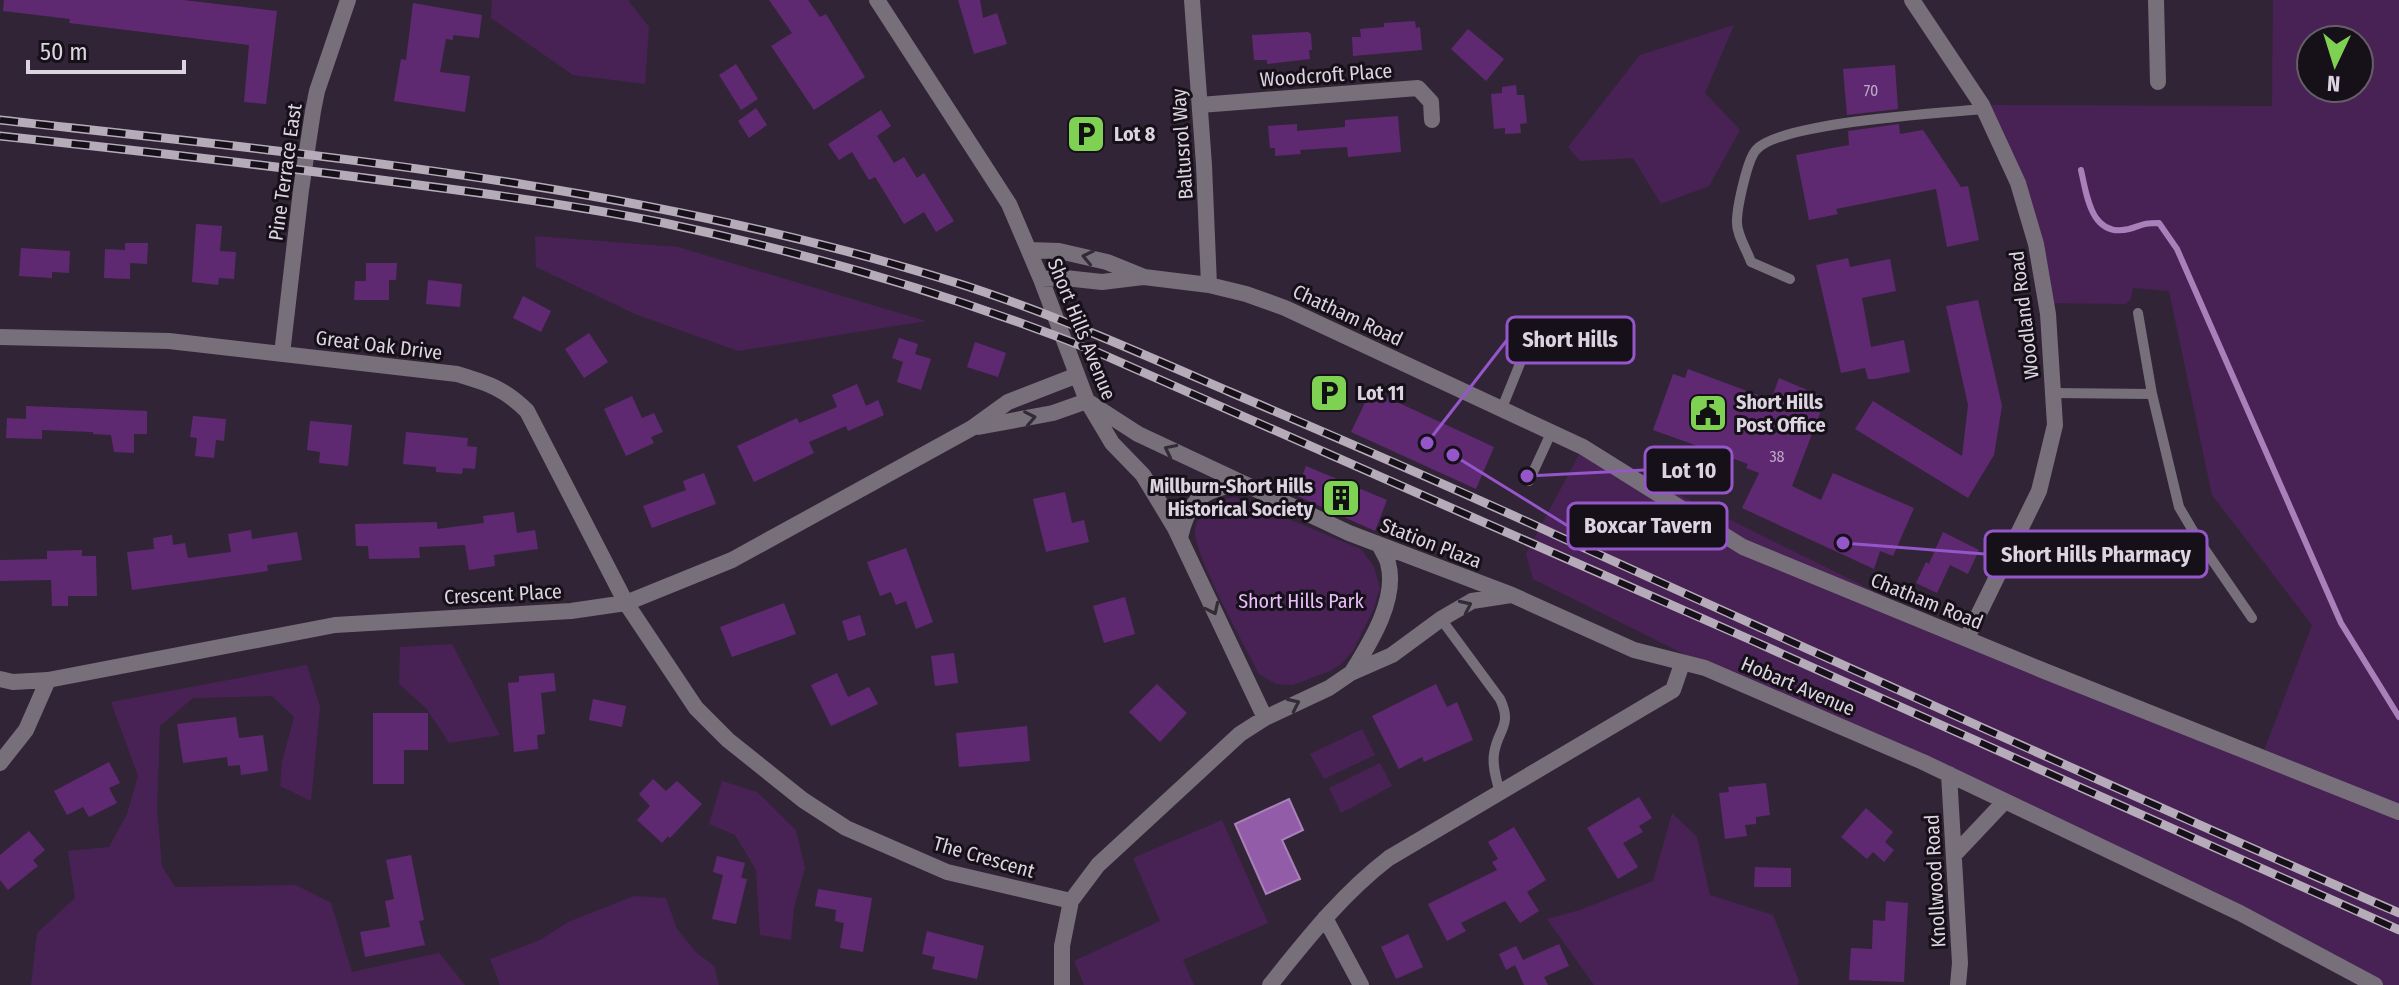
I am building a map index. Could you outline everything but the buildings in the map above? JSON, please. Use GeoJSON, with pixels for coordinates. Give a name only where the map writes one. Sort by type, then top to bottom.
{"type":"FeatureCollection","features":[{"type":"Feature","properties":{"kind":"street","name":"Pine Terrace East"},"geometry":{"type":"LineString","coordinates":[[282,354],[313,111],[348,0]]}},
{"type":"Feature","properties":{"kind":"street","name":"Short Hills Avenue"},"geometry":{"type":"LineString","coordinates":[[877,0],[1009,204],[1087,401],[1112,443],[1143,475],[1180,538],[1265,718]]}},
{"type":"Feature","properties":{"kind":"street","name":"Baltusrol Way"},"geometry":{"type":"LineString","coordinates":[[1192,0],[1209,285]]}},
{"type":"Feature","properties":{"kind":"street","name":"Woodland Road"},"geometry":{"type":"LineString","coordinates":[[1912,0],[1984,109],[2018,183],[2036,244],[2048,314],[2055,425],[2039,491],[1967,638]]}},
{"type":"Feature","properties":{"kind":"street"},"geometry":{"type":"LineString","coordinates":[[2156,0],[2158,82]]}},
{"type":"Feature","properties":{"kind":"street","name":"Woodcroft Place"},"geometry":{"type":"LineString","coordinates":[[1200,105],[1418,88],[1431,102],[1432,120]]}},
{"type":"Feature","properties":{"kind":"street","name":"Chatham Road"},"geometry":{"type":"LineString","coordinates":[[1029,250],[1059,251],[1107,262],[1144,277]]}},
{"type":"Feature","properties":{"kind":"street","name":"Chatham Road"},"geometry":{"type":"LineString","coordinates":[[1041,279],[1102,282],[1144,277],[1209,285],[1285,308],[1583,447],[1743,547],[2399,812]]}},
{"type":"Feature","properties":{"kind":"street","name":"Great Oak Drive"},"geometry":{"type":"LineString","coordinates":[[0,337],[169,341],[457,374],[494,385],[512,396],[527,411],[543,437],[626,603]]}},
{"type":"Feature","properties":{"kind":"street","name":"Crescent Place"},"geometry":{"type":"LineString","coordinates":[[0,679],[13,682],[48,680],[335,625],[571,611],[626,603],[732,560],[972,428],[1008,402],[1075,376]]}},
{"type":"Feature","properties":{"kind":"street","name":"Crescent Place"},"geometry":{"type":"LineString","coordinates":[[972,428],[1053,413],[1087,401]]}},
{"type":"Feature","properties":{"kind":"street","name":"Station Plaza"},"geometry":{"type":"LineString","coordinates":[[1087,401],[1138,434],[1240,484],[1380,546],[1512,595],[1634,650],[1682,664]]}},
{"type":"Feature","properties":{"kind":"street"},"geometry":{"type":"LineString","coordinates":[[1180,538],[1196,499],[1216,487],[1240,484]]}},
{"type":"Feature","properties":{"kind":"street"},"geometry":{"type":"LineString","coordinates":[[1351,673],[1367,647],[1388,599],[1389,564],[1380,546]]}},
{"type":"Feature","properties":{"kind":"street"},"geometry":{"type":"LineString","coordinates":[[1062,985],[1062,946],[1071,901],[1098,865],[1240,734],[1265,718],[1329,688],[1351,673],[1392,655],[1441,619],[1472,601],[1512,595]]}},
{"type":"Feature","properties":{"kind":"street","name":"The Crescent"},"geometry":{"type":"LineString","coordinates":[[626,603],[696,708],[728,740],[803,800],[846,828],[947,872],[1071,901]]}},
{"type":"Feature","properties":{"kind":"street"},"geometry":{"type":"LineString","coordinates":[[1270,985],[1360,880],[1389,858],[1673,690],[1682,664]]}},
{"type":"Feature","properties":{"kind":"street","name":"Hobart Avenue"},"geometry":{"type":"LineString","coordinates":[[1682,664],[1705,668],[1949,774],[2240,913],[2375,985]]}},
{"type":"Feature","properties":{"kind":"street"},"geometry":{"type":"LineString","coordinates":[[0,763],[26,730],[48,680]]}},
{"type":"Feature","properties":{"kind":"street","name":"Knollwood Road"},"geometry":{"type":"LineString","coordinates":[[1949,774],[1960,963],[1958,985]]}},
{"type":"Feature","properties":{"kind":"street"},"geometry":{"type":"LineString","coordinates":[[1954,855],[2005,801]]}},
{"type":"Feature","properties":{"kind":"street"},"geometry":{"type":"LineString","coordinates":[[1325,918],[1361,985]]}},
{"type":"Feature","properties":{"kind":"lane"},"geometry":{"type":"LineString","coordinates":[[1790,279],[1751,262],[1736,224],[1747,171],[1755,150],[1779,136],[1800,132],[1891,117],[1984,109]]}},
{"type":"Feature","properties":{"kind":"lane"},"geometry":{"type":"LineString","coordinates":[[2138,313],[2152,394],[2179,507],[2252,618]]}},
{"type":"Feature","properties":{"kind":"lane"},"geometry":{"type":"LineString","coordinates":[[1502,408],[1521,361]]}},
{"type":"Feature","properties":{"kind":"lane"},"geometry":{"type":"LineString","coordinates":[[2053,393],[2152,394]]}},
{"type":"Feature","properties":{"kind":"lane"},"geometry":{"type":"LineString","coordinates":[[1529,481],[1551,433]]}},
{"type":"Feature","properties":{"kind":"lane"},"geometry":{"type":"LineString","coordinates":[[1441,619],[1506,711],[1507,720],[1494,750],[1493,761],[1500,793]]}},
{"type":"Feature","properties":{"kind":"green space"},"geometry":{"type":"Polygon","coordinates":[[[492,0],[628,0],[649,27],[645,84],[573,75],[491,18],[492,0]]]}},
{"type":"Feature","properties":{"kind":"green space"},"geometry":{"type":"Polygon","coordinates":[[[2273,0],[2399,0],[2399,985],[2378,985],[1712,668],[1533,579],[1526,554],[1583,447],[1892,600],[2262,756],[2312,625],[2212,495],[2169,291],[2133,288],[2131,299],[2126,304],[2046,303],[2036,244],[1982,105],[2272,106],[2273,0]]]}},
{"type":"Feature","properties":{"kind":"green space"},"geometry":{"type":"Polygon","coordinates":[[[1734,25],[1705,93],[1740,130],[1709,186],[1661,204],[1633,158],[1580,161],[1568,147],[1640,55],[1734,25]]]}},
{"type":"Feature","properties":{"kind":"green space"},"geometry":{"type":"Polygon","coordinates":[[[535,236],[678,247],[926,321],[738,351],[635,314],[536,267],[535,236]]]}},
{"type":"Feature","properties":{"kind":"green space","name":"Short Hills Park"},"geometry":{"type":"Polygon","coordinates":[[[1235,497],[1361,549],[1374,567],[1380,588],[1374,608],[1353,651],[1330,671],[1293,685],[1276,684],[1259,674],[1202,559],[1195,530],[1200,517],[1209,507],[1235,497]]]}},
{"type":"Feature","properties":{"kind":"green space"},"geometry":{"type":"Polygon","coordinates":[[[452,644],[500,735],[449,743],[426,708],[399,684],[400,647],[452,644]]]}},
{"type":"Feature","properties":{"kind":"green space"},"geometry":{"type":"Polygon","coordinates":[[[307,665],[320,707],[311,801],[280,786],[282,762],[294,717],[272,696],[193,698],[160,726],[157,810],[162,866],[175,887],[296,885],[331,903],[352,972],[439,953],[465,985],[31,985],[37,933],[75,898],[68,851],[109,847],[127,814],[138,776],[111,702],[307,665]]]}},
{"type":"Feature","properties":{"kind":"green space"},"geometry":{"type":"Polygon","coordinates":[[[1362,729],[1375,755],[1324,779],[1310,754],[1362,729]]]}},
{"type":"Feature","properties":{"kind":"green space"},"geometry":{"type":"Polygon","coordinates":[[[1380,763],[1392,786],[1341,813],[1329,788],[1380,763]]]}},
{"type":"Feature","properties":{"kind":"green space"},"geometry":{"type":"Polygon","coordinates":[[[722,781],[757,792],[796,830],[805,868],[794,908],[791,940],[760,935],[756,870],[735,835],[709,824],[722,781]]]}},
{"type":"Feature","properties":{"kind":"green space"},"geometry":{"type":"Polygon","coordinates":[[[1672,813],[1697,837],[1710,895],[1773,915],[1798,985],[1594,985],[1547,919],[1580,910],[1653,881],[1672,813]]]}},
{"type":"Feature","properties":{"kind":"green space"},"geometry":{"type":"Polygon","coordinates":[[[1222,820],[1268,923],[1183,960],[1194,985],[1084,985],[1074,961],[1160,921],[1133,858],[1222,820]]]}},
{"type":"Feature","properties":{"kind":"green space"},"geometry":{"type":"Polygon","coordinates":[[[634,896],[666,898],[677,929],[697,953],[714,966],[719,985],[500,985],[490,959],[540,940],[568,922],[634,896]]]}},
{"type":"Feature","properties":{"kind":"shaded area"},"geometry":{"type":"Polygon","coordinates":[[[1289,799],[1303,830],[1282,840],[1300,879],[1266,894],[1235,824],[1289,799]]]}},
{"type":"Feature","properties":{"kind":"waterway"},"geometry":{"type":"LineString","coordinates":[[2081,170],[2093,213],[2106,227],[2116,230],[2159,223],[2177,249],[2341,623],[2399,717]]}},
{"type":"Feature","properties":{"kind":"railway"},"geometry":{"type":"LineString","coordinates":[[0,120],[363,162],[603,198],[840,249],[957,283],[1095,334],[1395,463],[2399,913]]}},
{"type":"Feature","properties":{"kind":"railway"},"geometry":{"type":"LineString","coordinates":[[0,136],[320,172],[605,212],[774,248],[937,295],[1097,352],[2399,930]]}},
{"type":"Feature","properties":{"kind":"place","name":"Lot 8"},"geometry":{"type":"Point","coordinates":[1086,134]}},
{"type":"Feature","properties":{"kind":"place","name":"Lot 11"},"geometry":{"type":"Point","coordinates":[1329,393]}},
{"type":"Feature","properties":{"kind":"place","name":"Short Hills Post Office"},"geometry":{"type":"Point","coordinates":[1708,413]}},
{"type":"Feature","properties":{"kind":"place","name":"Short Hills"},"geometry":{"type":"Point","coordinates":[1427,443]}},
{"type":"Feature","properties":{"kind":"place","name":"Boxcar Tavern"},"geometry":{"type":"Point","coordinates":[1453,455]}},
{"type":"Feature","properties":{"kind":"place","name":"Lot 10"},"geometry":{"type":"Point","coordinates":[1527,476]}},
{"type":"Feature","properties":{"kind":"place","name":"Millburn-Short Hills Historical Society"},"geometry":{"type":"Point","coordinates":[1341,498]}},
{"type":"Feature","properties":{"kind":"place","name":"Short Hills Pharmacy"},"geometry":{"type":"Point","coordinates":[1843,543]}}]}
